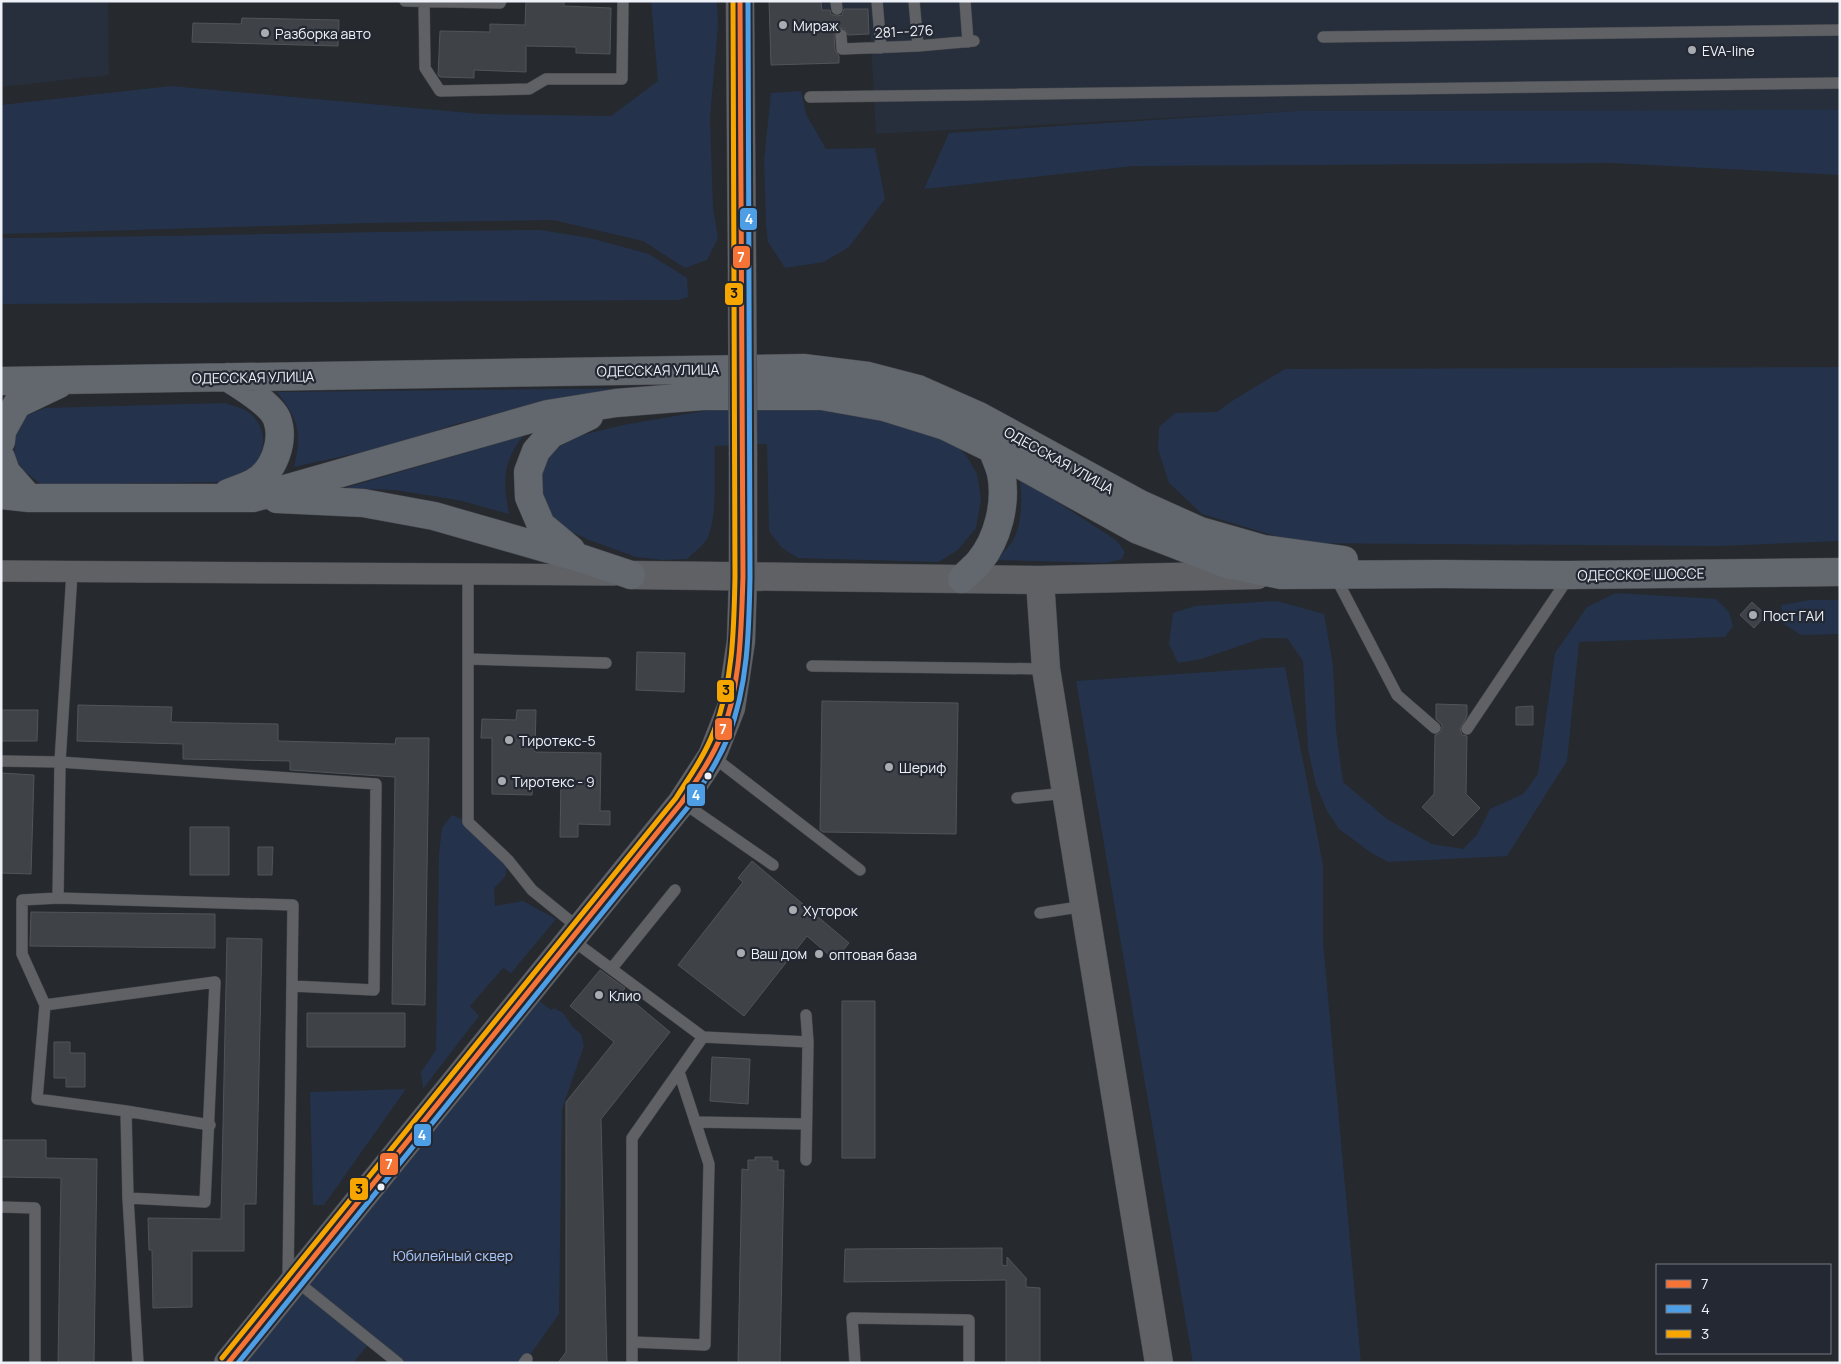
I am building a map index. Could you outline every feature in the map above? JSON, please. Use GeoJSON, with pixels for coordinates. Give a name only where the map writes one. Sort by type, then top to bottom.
{"type":"FeatureCollection","features":[{"type":"Feature","properties":{"kind":"main road","name":"ОДЕССКАЯ УЛИЦА"},"geometry":{"type":"LineString","coordinates":[[1,381],[803,368],[868,376],[918,389],[979,416],[1140,504],[1200,531],[1263,549],[1442,574]]}},
{"type":"Feature","properties":{"kind":"main road"},"geometry":{"type":"LineString","coordinates":[[215,498],[254,482],[270,468],[280,445],[277,418],[256,395],[227,377]]}},
{"type":"Feature","properties":{"kind":"main road"},"geometry":{"type":"LineString","coordinates":[[1,441],[2,431],[17,404],[67,380]]}},
{"type":"Feature","properties":{"kind":"main road","name":"ОДЕССКАЯ УЛИЦА"},"geometry":{"type":"LineString","coordinates":[[1,495],[29,498],[253,498],[548,414],[616,403],[703,396],[822,396],[884,407],[945,426],[1138,530],[1226,564],[1281,575],[1442,574]]}},
{"type":"Feature","properties":{"kind":"main road"},"geometry":{"type":"LineString","coordinates":[[580,558],[541,526],[529,497],[528,472],[536,451],[552,434],[616,403]]}},
{"type":"Feature","properties":{"kind":"main road"},"geometry":{"type":"LineString","coordinates":[[962,579],[979,562],[989,546],[1001,515],[1003,494],[1000,473],[979,416]]}},
{"type":"Feature","properties":{"kind":"main road"},"geometry":{"type":"LineString","coordinates":[[1,458],[6,472],[29,498]]}},
{"type":"Feature","properties":{"kind":"main road"},"geometry":{"type":"LineString","coordinates":[[253,498],[363,503],[434,516],[580,558],[631,575]]}},
{"type":"Feature","properties":{"kind":"main road","name":"ОДЕССКОЕ ШОССЕ"},"geometry":{"type":"LineString","coordinates":[[1442,574],[1570,575],[1840,572]]}},
{"type":"Feature","properties":{"kind":"street"},"geometry":{"type":"LineString","coordinates":[[228,1363],[682,802],[712,756],[731,708],[741,641],[743,577],[740,1]]}},
{"type":"Feature","properties":{"kind":"street"},"geometry":{"type":"LineString","coordinates":[[1,571],[72,573],[631,575]]}},
{"type":"Feature","properties":{"kind":"street","name":"ОДЕССКАЯ УЛИЦА"},"geometry":{"type":"LineString","coordinates":[[631,575],[1040,580],[1281,575]]}},
{"type":"Feature","properties":{"kind":"street"},"geometry":{"type":"LineString","coordinates":[[1040,580],[1046,669],[1159,1363]]}},
{"type":"Feature","properties":{"kind":"lane"},"geometry":{"type":"LineString","coordinates":[[405,1],[500,3],[502,1]]}},
{"type":"Feature","properties":{"kind":"lane"},"geometry":{"type":"LineString","coordinates":[[424,2],[425,68],[440,90],[528,89],[546,79],[622,79],[623,1]]}},
{"type":"Feature","properties":{"kind":"lane"},"geometry":{"type":"LineString","coordinates":[[877,1],[880,48]]}},
{"type":"Feature","properties":{"kind":"lane"},"geometry":{"type":"LineString","coordinates":[[914,1],[918,46]]}},
{"type":"Feature","properties":{"kind":"lane"},"geometry":{"type":"LineString","coordinates":[[964,1],[972,38]]}},
{"type":"Feature","properties":{"kind":"lane"},"geometry":{"type":"LineString","coordinates":[[971,1],[972,38]]}},
{"type":"Feature","properties":{"kind":"lane"},"geometry":{"type":"LineString","coordinates":[[1323,37],[1840,30]]}},
{"type":"Feature","properties":{"kind":"lane","name":"281---276"},"geometry":{"type":"LineString","coordinates":[[841,35],[842,49],[918,46],[972,38]]}},
{"type":"Feature","properties":{"kind":"lane"},"geometry":{"type":"LineString","coordinates":[[810,97],[1840,83]]}},
{"type":"Feature","properties":{"kind":"lane"},"geometry":{"type":"LineString","coordinates":[[58,898],[60,762],[72,573]]}},
{"type":"Feature","properties":{"kind":"lane"},"geometry":{"type":"LineString","coordinates":[[468,574],[468,822],[508,860],[532,890],[575,934],[612,968],[703,1037],[808,1042]]}},
{"type":"Feature","properties":{"kind":"lane"},"geometry":{"type":"LineString","coordinates":[[1334,574],[1397,695],[1435,728]]}},
{"type":"Feature","properties":{"kind":"lane"},"geometry":{"type":"LineString","coordinates":[[1467,729],[1570,575]]}},
{"type":"Feature","properties":{"kind":"lane"},"geometry":{"type":"LineString","coordinates":[[468,659],[606,663]]}},
{"type":"Feature","properties":{"kind":"lane"},"geometry":{"type":"LineString","coordinates":[[812,666],[1046,669]]}},
{"type":"Feature","properties":{"kind":"lane"},"geometry":{"type":"LineString","coordinates":[[712,756],[860,870]]}},
{"type":"Feature","properties":{"kind":"lane"},"geometry":{"type":"LineString","coordinates":[[1,761],[60,762],[376,784],[374,990],[292,986]]}},
{"type":"Feature","properties":{"kind":"lane"},"geometry":{"type":"LineString","coordinates":[[1017,798],[1067,793]]}},
{"type":"Feature","properties":{"kind":"lane"},"geometry":{"type":"LineString","coordinates":[[682,802],[773,865]]}},
{"type":"Feature","properties":{"kind":"lane"},"geometry":{"type":"LineString","coordinates":[[612,968],[675,890]]}},
{"type":"Feature","properties":{"kind":"lane"},"geometry":{"type":"LineString","coordinates":[[210,1125],[38,1099],[45,1005],[22,954],[22,900],[58,898],[293,906],[291,1284],[398,1363]]}},
{"type":"Feature","properties":{"kind":"lane"},"geometry":{"type":"LineString","coordinates":[[1040,913],[1085,906]]}},
{"type":"Feature","properties":{"kind":"lane"},"geometry":{"type":"LineString","coordinates":[[45,1005],[215,982],[205,1202],[128,1198]]}},
{"type":"Feature","properties":{"kind":"lane"},"geometry":{"type":"LineString","coordinates":[[806,1015],[808,1042],[806,1160]]}},
{"type":"Feature","properties":{"kind":"lane"},"geometry":{"type":"LineString","coordinates":[[632,1363],[632,1138],[703,1037]]}},
{"type":"Feature","properties":{"kind":"lane"},"geometry":{"type":"LineString","coordinates":[[632,1342],[705,1345],[709,1164],[678,1072]]}},
{"type":"Feature","properties":{"kind":"lane"},"geometry":{"type":"LineString","coordinates":[[126,1111],[128,1198],[138,1363]]}},
{"type":"Feature","properties":{"kind":"lane"},"geometry":{"type":"LineString","coordinates":[[695,1122],[806,1124]]}},
{"type":"Feature","properties":{"kind":"lane"},"geometry":{"type":"LineString","coordinates":[[1,1207],[35,1208],[35,1363]]}},
{"type":"Feature","properties":{"kind":"lane"},"geometry":{"type":"LineString","coordinates":[[855,1363],[852,1318],[969,1320],[968,1363]]}},
{"type":"Feature","properties":{"kind":"shaded area"},"geometry":{"type":"Polygon","coordinates":[[[1,1],[108,1],[109,75],[1,87],[1,1]]]}},
{"type":"Feature","properties":{"kind":"shaded area"},"geometry":{"type":"Polygon","coordinates":[[[823,1],[1840,1],[1840,110],[1296,111],[876,134],[869,9],[823,9],[823,1]]]}},
{"type":"Feature","properties":{"kind":"green space"},"geometry":{"type":"Polygon","coordinates":[[[651,1],[717,1],[718,25],[710,118],[713,208],[718,238],[707,260],[685,268],[643,241],[553,220],[367,223],[1,234],[1,105],[171,86],[481,114],[611,116],[658,81],[651,1]]]}},
{"type":"Feature","properties":{"kind":"green space"},"geometry":{"type":"Polygon","coordinates":[[[801,91],[806,114],[826,149],[875,148],[885,199],[849,247],[824,262],[785,268],[768,242],[764,160],[771,93],[801,91]]]}},
{"type":"Feature","properties":{"kind":"green space"},"geometry":{"type":"Polygon","coordinates":[[[1840,110],[1840,175],[1611,163],[1133,166],[924,189],[949,133],[1296,111],[1840,110]]]}},
{"type":"Feature","properties":{"kind":"green space"},"geometry":{"type":"Polygon","coordinates":[[[540,230],[590,238],[649,254],[687,278],[688,297],[679,300],[1,304],[1,238],[540,230]]]}},
{"type":"Feature","properties":{"kind":"green space"},"geometry":{"type":"Polygon","coordinates":[[[1840,367],[1840,541],[1718,546],[1299,543],[1202,514],[1169,483],[1158,449],[1159,427],[1175,413],[1217,412],[1285,369],[1840,367]]]}},
{"type":"Feature","properties":{"kind":"green space"},"geometry":{"type":"Polygon","coordinates":[[[661,388],[551,400],[456,424],[394,445],[294,467],[298,445],[297,427],[290,411],[277,392],[661,388]]]}},
{"type":"Feature","properties":{"kind":"green space"},"geometry":{"type":"Polygon","coordinates":[[[225,403],[250,413],[257,421],[263,438],[263,447],[255,464],[240,477],[227,482],[42,485],[24,471],[14,457],[15,434],[25,416],[45,408],[225,403]]]}},
{"type":"Feature","properties":{"kind":"green space"},"geometry":{"type":"Polygon","coordinates":[[[710,410],[841,411],[912,427],[946,437],[966,455],[977,474],[981,499],[976,528],[958,550],[938,562],[798,558],[782,548],[769,531],[767,444],[715,446],[713,519],[707,539],[687,559],[663,560],[636,557],[589,540],[568,530],[549,515],[540,489],[542,467],[556,448],[578,436],[623,425],[710,410]]]}},
{"type":"Feature","properties":{"kind":"green space"},"geometry":{"type":"Polygon","coordinates":[[[523,436],[511,455],[506,473],[505,482],[509,514],[458,500],[395,490],[345,488],[523,436]]]}},
{"type":"Feature","properties":{"kind":"green space"},"geometry":{"type":"Polygon","coordinates":[[[1020,478],[1116,540],[1125,552],[1122,559],[1107,563],[996,560],[1016,535],[1020,519],[1020,478]]]}},
{"type":"Feature","properties":{"kind":"green space"},"geometry":{"type":"Polygon","coordinates":[[[1616,593],[1716,599],[1729,612],[1733,626],[1725,637],[1579,642],[1567,761],[1507,856],[1388,862],[1370,852],[1339,829],[1327,811],[1316,785],[1308,749],[1303,661],[1287,638],[1263,638],[1201,659],[1178,663],[1169,644],[1173,613],[1195,606],[1277,601],[1324,614],[1333,665],[1336,730],[1343,782],[1387,819],[1432,844],[1463,849],[1477,835],[1490,809],[1523,794],[1538,774],[1555,653],[1587,607],[1616,593]]]}},
{"type":"Feature","properties":{"kind":"green space"},"geometry":{"type":"Polygon","coordinates":[[[1810,600],[1840,600],[1840,634],[1801,635],[1784,624],[1781,605],[1810,600]]]}},
{"type":"Feature","properties":{"kind":"green space"},"geometry":{"type":"Polygon","coordinates":[[[1285,667],[1323,865],[1323,942],[1361,1363],[1193,1363],[1076,681],[1285,667]]]}},
{"type":"Feature","properties":{"kind":"green space"},"geometry":{"type":"Polygon","coordinates":[[[452,815],[468,822],[508,860],[505,877],[494,888],[495,906],[523,901],[556,919],[511,973],[503,968],[470,1006],[479,1016],[423,1089],[421,1072],[436,1050],[439,854],[442,828],[452,815]]]}},
{"type":"Feature","properties":{"kind":"green space","name":"Юбилейный сквер"},"geometry":{"type":"Polygon","coordinates":[[[528,992],[551,1010],[554,1008],[563,1013],[573,1027],[581,1034],[584,1046],[562,1109],[559,1314],[524,1363],[398,1363],[371,1341],[353,1363],[228,1363],[528,992]]]}},
{"type":"Feature","properties":{"kind":"green space"},"geometry":{"type":"Polygon","coordinates":[[[406,1089],[324,1205],[313,1205],[310,1092],[406,1089]]]}},
{"type":"Feature","properties":{"kind":"building"},"geometry":{"type":"Polygon","coordinates":[[[526,1],[564,1],[564,6],[611,8],[610,54],[576,53],[576,47],[526,46],[526,72],[474,70],[474,78],[440,77],[438,75],[440,31],[490,32],[490,24],[525,25],[526,1]]]}},
{"type":"Feature","properties":{"kind":"building"},"geometry":{"type":"Polygon","coordinates":[[[769,1],[821,1],[822,10],[830,10],[831,14],[837,16],[842,15],[844,9],[868,9],[869,34],[848,35],[844,28],[836,29],[834,35],[835,50],[839,56],[839,63],[771,65],[769,1]]]}},
{"type":"Feature","properties":{"kind":"building","name":"Разборка авто"},"geometry":{"type":"Polygon","coordinates":[[[242,18],[339,20],[338,46],[192,42],[193,23],[241,24],[242,18]]]}},
{"type":"Feature","properties":{"kind":"building","name":"Пост ГАИ"},"geometry":{"type":"Polygon","coordinates":[[[1752,602],[1766,615],[1754,628],[1740,615],[1752,602]]]}},
{"type":"Feature","properties":{"kind":"building"},"geometry":{"type":"Polygon","coordinates":[[[637,652],[685,653],[684,692],[636,690],[637,652]]]}},
{"type":"Feature","properties":{"kind":"building","name":"Шериф"},"geometry":{"type":"Polygon","coordinates":[[[822,701],[958,703],[956,834],[823,832],[820,830],[822,701]]]}},
{"type":"Feature","properties":{"kind":"building"},"geometry":{"type":"Polygon","coordinates":[[[1436,704],[1467,705],[1467,716],[1460,729],[1462,735],[1467,736],[1466,794],[1480,808],[1453,836],[1422,807],[1434,794],[1435,735],[1440,733],[1442,729],[1442,725],[1436,719],[1436,704]]]}},
{"type":"Feature","properties":{"kind":"building"},"geometry":{"type":"Polygon","coordinates":[[[78,705],[172,707],[171,722],[278,724],[278,741],[395,744],[396,738],[429,738],[425,1005],[392,1004],[395,777],[290,770],[290,761],[183,759],[183,744],[77,741],[78,705]]]}},
{"type":"Feature","properties":{"kind":"building"},"geometry":{"type":"Polygon","coordinates":[[[1533,706],[1533,725],[1516,725],[1516,707],[1533,706]]]}},
{"type":"Feature","properties":{"kind":"building"},"geometry":{"type":"Polygon","coordinates":[[[1,710],[38,710],[37,741],[1,741],[1,710]]]}},
{"type":"Feature","properties":{"kind":"building"},"geometry":{"type":"Polygon","coordinates":[[[517,710],[536,710],[535,752],[601,753],[600,811],[610,811],[610,825],[578,824],[578,837],[560,837],[561,781],[533,780],[532,795],[492,794],[492,738],[481,738],[482,719],[516,720],[517,710]]]}},
{"type":"Feature","properties":{"kind":"building"},"geometry":{"type":"Polygon","coordinates":[[[1,773],[34,775],[31,874],[1,873],[1,773]]]}},
{"type":"Feature","properties":{"kind":"building"},"geometry":{"type":"Polygon","coordinates":[[[190,827],[229,827],[229,875],[190,875],[190,827]]]}},
{"type":"Feature","properties":{"kind":"building"},"geometry":{"type":"Polygon","coordinates":[[[258,847],[273,847],[272,875],[258,875],[258,847]]]}},
{"type":"Feature","properties":{"kind":"building","name":"Ваш дом"},"geometry":{"type":"Polygon","coordinates":[[[752,861],[849,943],[835,960],[807,936],[744,1016],[678,965],[743,882],[738,878],[752,861]]]}},
{"type":"Feature","properties":{"kind":"building"},"geometry":{"type":"Polygon","coordinates":[[[31,912],[215,914],[215,948],[30,946],[31,912]]]}},
{"type":"Feature","properties":{"kind":"building"},"geometry":{"type":"Polygon","coordinates":[[[227,938],[262,939],[256,1204],[244,1204],[244,1251],[192,1251],[192,1307],[153,1308],[152,1250],[149,1250],[148,1218],[221,1219],[227,938]]]}},
{"type":"Feature","properties":{"kind":"building"},"geometry":{"type":"Polygon","coordinates":[[[600,970],[625,988],[622,992],[670,1032],[601,1119],[607,1363],[558,1363],[566,1352],[566,1102],[614,1042],[570,1006],[600,970]]]}},
{"type":"Feature","properties":{"kind":"building"},"geometry":{"type":"Polygon","coordinates":[[[842,1001],[875,1001],[875,1158],[842,1158],[842,1001]]]}},
{"type":"Feature","properties":{"kind":"building"},"geometry":{"type":"Polygon","coordinates":[[[307,1013],[405,1013],[405,1047],[307,1047],[307,1013]]]}},
{"type":"Feature","properties":{"kind":"building"},"geometry":{"type":"Polygon","coordinates":[[[54,1042],[70,1042],[70,1053],[85,1053],[85,1087],[66,1087],[66,1078],[54,1078],[54,1042]]]}},
{"type":"Feature","properties":{"kind":"building"},"geometry":{"type":"Polygon","coordinates":[[[712,1057],[750,1059],[748,1104],[710,1101],[712,1057]]]}},
{"type":"Feature","properties":{"kind":"building"},"geometry":{"type":"Polygon","coordinates":[[[1,1140],[46,1140],[46,1158],[97,1159],[94,1363],[58,1363],[61,1178],[1,1177],[1,1140]]]}},
{"type":"Feature","properties":{"kind":"building"},"geometry":{"type":"Polygon","coordinates":[[[755,1157],[772,1157],[772,1161],[778,1161],[778,1170],[784,1170],[780,1363],[738,1363],[742,1169],[748,1170],[748,1160],[755,1160],[755,1157]]]}},
{"type":"Feature","properties":{"kind":"building"},"geometry":{"type":"Polygon","coordinates":[[[1002,1248],[1002,1265],[1007,1266],[1007,1257],[1027,1279],[1026,1287],[1040,1288],[1040,1363],[1006,1363],[1006,1280],[844,1282],[845,1249],[1002,1248]]]}},
{"type":"Feature","properties":{"kind":"transit line","name":"3"},"geometry":{"type":"LineString","coordinates":[[222,1358],[676,798],[702,757],[714,731],[729,674],[735,597],[733,1]]}},
{"type":"Feature","properties":{"kind":"transit line","name":"7"},"geometry":{"type":"LineString","coordinates":[[228,1363],[682,802],[708,762],[721,736],[733,698],[739,658],[743,577],[740,1]]}},
{"type":"Feature","properties":{"kind":"transit line","name":"4"},"geometry":{"type":"LineString","coordinates":[[238,1363],[688,807],[715,764],[728,737],[740,698],[748,638],[750,597],[748,1]]}},
{"type":"Feature","properties":{"kind":"place","name":"Мираж"},"geometry":{"type":"Point","coordinates":[783,25]}},
{"type":"Feature","properties":{"kind":"place","name":"Разборка авто"},"geometry":{"type":"Point","coordinates":[265,33]}},
{"type":"Feature","properties":{"kind":"place","name":"EVA-line"},"geometry":{"type":"Point","coordinates":[1692,50]}},
{"type":"Feature","properties":{"kind":"place","name":"Пост ГАИ"},"geometry":{"type":"Point","coordinates":[1753,615]}},
{"type":"Feature","properties":{"kind":"place","name":"Тиротекс-5"},"geometry":{"type":"Point","coordinates":[509,740]}},
{"type":"Feature","properties":{"kind":"place","name":"Шериф"},"geometry":{"type":"Point","coordinates":[889,767]}},
{"type":"Feature","properties":{"kind":"place","name":"Тиротекс - 9"},"geometry":{"type":"Point","coordinates":[502,781]}},
{"type":"Feature","properties":{"kind":"place","name":"Хуторок"},"geometry":{"type":"Point","coordinates":[793,910]}},
{"type":"Feature","properties":{"kind":"place","name":"Ваш дом"},"geometry":{"type":"Point","coordinates":[741,953]}},
{"type":"Feature","properties":{"kind":"place","name":"оптовая база"},"geometry":{"type":"Point","coordinates":[819,954]}},
{"type":"Feature","properties":{"kind":"place","name":"Клио"},"geometry":{"type":"Point","coordinates":[599,995]}}]}
